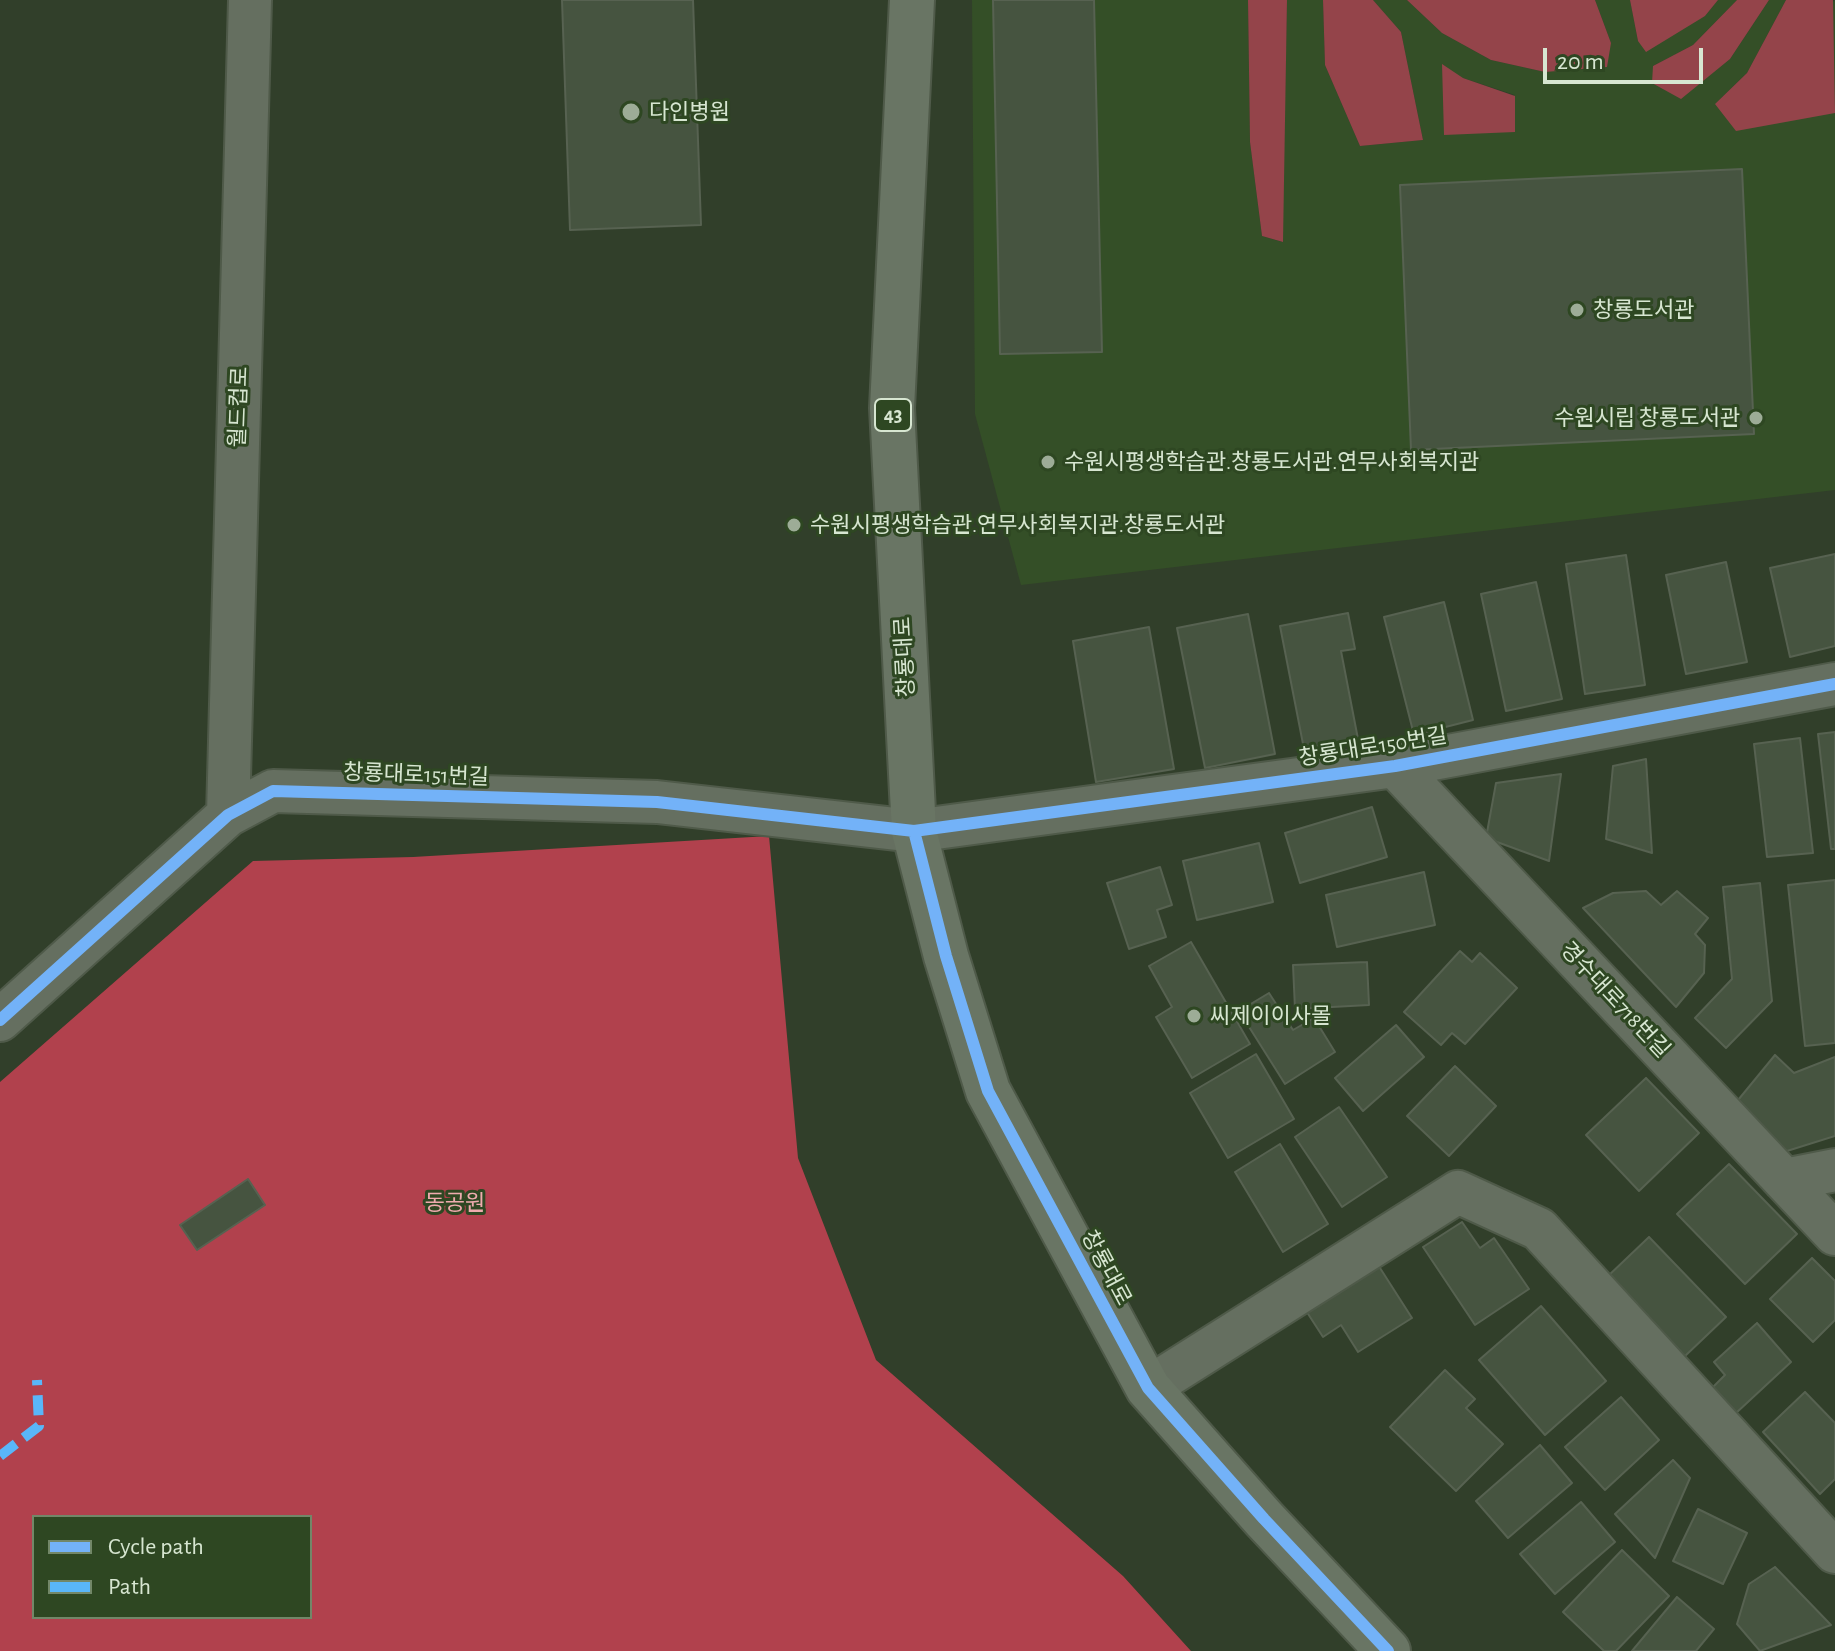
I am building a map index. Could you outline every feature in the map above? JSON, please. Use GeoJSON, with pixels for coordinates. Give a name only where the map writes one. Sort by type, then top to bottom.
{"type":"FeatureCollection","features":[{"type":"Feature","properties":{"kind":"main road","name":"창룡대로"},"geometry":{"type":"LineString","coordinates":[[912,0],[892,408],[914,831],[946,956],[988,1091],[1148,1388],[1264,1519],[1388,1651]]}},
{"type":"Feature","properties":{"kind":"street","name":"월드컵로"},"geometry":{"type":"LineString","coordinates":[[228,815],[250,0]]}},
{"type":"Feature","properties":{"kind":"street","name":"창룡대로150번길"},"geometry":{"type":"LineString","coordinates":[[914,831],[1395,766],[1835,684]]}},
{"type":"Feature","properties":{"kind":"street","name":"경수대로718번길"},"geometry":{"type":"LineString","coordinates":[[1395,766],[1835,1234]]}},
{"type":"Feature","properties":{"kind":"street","name":"창룡대로151번길"},"geometry":{"type":"LineString","coordinates":[[0,1020],[228,815],[273,791],[657,802],[914,831]]}},
{"type":"Feature","properties":{"kind":"street"},"geometry":{"type":"LineString","coordinates":[[1784,1180],[1835,1170]]}},
{"type":"Feature","properties":{"kind":"street"},"geometry":{"type":"LineString","coordinates":[[1148,1388],[1458,1192],[1539,1229],[1835,1552]]}},
{"type":"Feature","properties":{"kind":"shaded area"},"geometry":{"type":"Polygon","coordinates":[[[972,0],[1248,0],[1250,142],[1262,236],[1282,242],[1287,0],[1323,0],[1325,65],[1360,146],[1423,140],[1401,32],[1373,0],[1407,0],[1442,33],[1491,60],[1545,72],[1611,43],[1595,0],[1630,0],[1638,41],[1705,16],[1718,0],[1737,0],[1693,45],[1653,66],[1681,98],[1730,59],[1769,0],[1786,0],[1747,73],[1715,104],[1835,0],[1835,490],[1021,585],[975,414],[972,0]],[[1463,78],[1444,135],[1515,95],[1463,78]]]}},
{"type":"Feature","properties":{"kind":"shaded area"},"geometry":{"type":"Polygon","coordinates":[[[1248,0],[1287,0],[1283,242],[1262,236],[1250,142],[1248,0]]]}},
{"type":"Feature","properties":{"kind":"shaded area"},"geometry":{"type":"Polygon","coordinates":[[[1323,0],[1373,0],[1401,32],[1423,140],[1360,146],[1325,65],[1323,0]]]}},
{"type":"Feature","properties":{"kind":"shaded area"},"geometry":{"type":"Polygon","coordinates":[[[1407,0],[1595,0],[1611,43],[1607,67],[1545,72],[1491,60],[1442,33],[1407,0]]]}},
{"type":"Feature","properties":{"kind":"shaded area"},"geometry":{"type":"Polygon","coordinates":[[[1630,0],[1718,0],[1705,16],[1646,52],[1638,41],[1630,0]]]}},
{"type":"Feature","properties":{"kind":"shaded area"},"geometry":{"type":"Polygon","coordinates":[[[1737,0],[1769,0],[1730,59],[1681,99],[1652,83],[1653,66],[1693,45],[1737,0]]]}},
{"type":"Feature","properties":{"kind":"shaded area"},"geometry":{"type":"Polygon","coordinates":[[[1786,0],[1833,0],[1835,113],[1736,131],[1715,104],[1747,73],[1786,0]]]}},
{"type":"Feature","properties":{"kind":"shaded area"},"geometry":{"type":"Polygon","coordinates":[[[1442,64],[1463,78],[1515,96],[1515,132],[1444,135],[1442,64]]]}},
{"type":"Feature","properties":{"kind":"green space","name":"동공원"},"geometry":{"type":"Polygon","coordinates":[[[769,836],[798,1158],[876,1360],[1123,1576],[1191,1651],[0,1651],[0,1082],[253,861],[413,857],[769,836]]]}},
{"type":"Feature","properties":{"kind":"building","name":"다인병원"},"geometry":{"type":"Polygon","coordinates":[[[562,0],[693,0],[701,225],[570,230],[562,0]]]}},
{"type":"Feature","properties":{"kind":"building"},"geometry":{"type":"Polygon","coordinates":[[[993,0],[1094,0],[1102,352],[1000,354],[993,0]]]}},
{"type":"Feature","properties":{"kind":"building","name":"창룡도서관"},"geometry":{"type":"Polygon","coordinates":[[[1742,169],[1754,434],[1411,450],[1400,185],[1742,169]]]}},
{"type":"Feature","properties":{"kind":"building"},"geometry":{"type":"Polygon","coordinates":[[[1835,554],[1835,646],[1790,657],[1770,568],[1835,554]]]}},
{"type":"Feature","properties":{"kind":"building"},"geometry":{"type":"Polygon","coordinates":[[[1626,555],[1645,685],[1585,694],[1566,564],[1626,555]]]}},
{"type":"Feature","properties":{"kind":"building"},"geometry":{"type":"Polygon","coordinates":[[[1726,562],[1747,662],[1686,674],[1666,575],[1726,562]]]}},
{"type":"Feature","properties":{"kind":"building"},"geometry":{"type":"Polygon","coordinates":[[[1536,582],[1562,699],[1506,711],[1481,594],[1536,582]]]}},
{"type":"Feature","properties":{"kind":"building"},"geometry":{"type":"Polygon","coordinates":[[[1444,602],[1473,720],[1414,735],[1384,617],[1444,602]]]}},
{"type":"Feature","properties":{"kind":"building"},"geometry":{"type":"Polygon","coordinates":[[[1348,613],[1355,649],[1341,651],[1358,739],[1304,749],[1280,626],[1348,613]]]}},
{"type":"Feature","properties":{"kind":"building"},"geometry":{"type":"Polygon","coordinates":[[[1248,614],[1275,754],[1205,768],[1177,628],[1248,614]]]}},
{"type":"Feature","properties":{"kind":"building"},"geometry":{"type":"Polygon","coordinates":[[[1149,627],[1174,769],[1096,782],[1073,641],[1149,627]]]}},
{"type":"Feature","properties":{"kind":"building"},"geometry":{"type":"Polygon","coordinates":[[[1835,732],[1835,849],[1831,849],[1818,734],[1835,732]]]}},
{"type":"Feature","properties":{"kind":"building"},"geometry":{"type":"Polygon","coordinates":[[[1800,738],[1813,853],[1767,857],[1754,744],[1800,738]]]}},
{"type":"Feature","properties":{"kind":"building"},"geometry":{"type":"Polygon","coordinates":[[[1646,759],[1652,853],[1606,839],[1613,766],[1646,759]]]}},
{"type":"Feature","properties":{"kind":"building"},"geometry":{"type":"Polygon","coordinates":[[[1561,774],[1549,861],[1486,838],[1496,783],[1561,774]]]}},
{"type":"Feature","properties":{"kind":"building"},"geometry":{"type":"Polygon","coordinates":[[[1372,807],[1387,857],[1300,883],[1285,833],[1372,807]]]}},
{"type":"Feature","properties":{"kind":"building"},"geometry":{"type":"Polygon","coordinates":[[[1259,843],[1273,902],[1197,920],[1183,861],[1259,843]]]}},
{"type":"Feature","properties":{"kind":"building"},"geometry":{"type":"Polygon","coordinates":[[[1160,867],[1172,905],[1157,910],[1166,937],[1129,949],[1107,883],[1160,867]]]}},
{"type":"Feature","properties":{"kind":"building"},"geometry":{"type":"Polygon","coordinates":[[[1424,872],[1435,925],[1337,947],[1326,895],[1424,872]]]}},
{"type":"Feature","properties":{"kind":"building"},"geometry":{"type":"Polygon","coordinates":[[[1835,880],[1835,1043],[1805,1046],[1788,885],[1835,880]]]}},
{"type":"Feature","properties":{"kind":"building"},"geometry":{"type":"Polygon","coordinates":[[[1760,883],[1772,1001],[1726,1048],[1695,1018],[1732,979],[1723,887],[1760,883]]]}},
{"type":"Feature","properties":{"kind":"building"},"geometry":{"type":"Polygon","coordinates":[[[1646,891],[1661,905],[1677,891],[1708,918],[1695,934],[1705,945],[1704,973],[1676,1007],[1583,908],[1613,893],[1646,891]]]}},
{"type":"Feature","properties":{"kind":"building"},"geometry":{"type":"Polygon","coordinates":[[[1191,942],[1250,1044],[1192,1078],[1156,1017],[1172,1007],[1149,966],[1191,942]]]}},
{"type":"Feature","properties":{"kind":"building"},"geometry":{"type":"Polygon","coordinates":[[[1460,951],[1472,962],[1480,953],[1517,988],[1465,1044],[1452,1033],[1441,1045],[1404,1012],[1460,951]]]}},
{"type":"Feature","properties":{"kind":"building"},"geometry":{"type":"Polygon","coordinates":[[[1367,962],[1369,1005],[1295,1009],[1293,965],[1367,962]]]}},
{"type":"Feature","properties":{"kind":"building"},"geometry":{"type":"Polygon","coordinates":[[[1269,993],[1293,1030],[1314,1018],[1335,1052],[1285,1084],[1239,1011],[1269,993]]]}},
{"type":"Feature","properties":{"kind":"building"},"geometry":{"type":"Polygon","coordinates":[[[1396,1025],[1424,1057],[1363,1111],[1335,1078],[1396,1025]]]}},
{"type":"Feature","properties":{"kind":"building"},"geometry":{"type":"Polygon","coordinates":[[[1256,1054],[1294,1119],[1228,1158],[1190,1093],[1256,1054]]]}},
{"type":"Feature","properties":{"kind":"building"},"geometry":{"type":"Polygon","coordinates":[[[1775,1055],[1794,1073],[1835,1057],[1835,1136],[1787,1151],[1734,1105],[1775,1055]]]}},
{"type":"Feature","properties":{"kind":"building"},"geometry":{"type":"Polygon","coordinates":[[[1455,1066],[1496,1106],[1449,1156],[1407,1116],[1455,1066]]]}},
{"type":"Feature","properties":{"kind":"building"},"geometry":{"type":"Polygon","coordinates":[[[1646,1078],[1699,1133],[1639,1191],[1586,1135],[1646,1078]]]}},
{"type":"Feature","properties":{"kind":"building"},"geometry":{"type":"Polygon","coordinates":[[[1339,1107],[1387,1177],[1342,1207],[1295,1137],[1339,1107]]]}},
{"type":"Feature","properties":{"kind":"building"},"geometry":{"type":"Polygon","coordinates":[[[1280,1144],[1328,1224],[1283,1252],[1235,1172],[1280,1144]]]}},
{"type":"Feature","properties":{"kind":"building"},"geometry":{"type":"Polygon","coordinates":[[[1729,1164],[1797,1234],[1745,1284],[1677,1214],[1729,1164]]]}},
{"type":"Feature","properties":{"kind":"building"},"geometry":{"type":"Polygon","coordinates":[[[248,1179],[265,1205],[197,1250],[180,1225],[248,1179]]]}},
{"type":"Feature","properties":{"kind":"building"},"geometry":{"type":"Polygon","coordinates":[[[1462,1222],[1480,1248],[1494,1238],[1529,1289],[1475,1325],[1423,1247],[1462,1222]]]}},
{"type":"Feature","properties":{"kind":"building"},"geometry":{"type":"Polygon","coordinates":[[[1649,1237],[1726,1317],[1684,1357],[1607,1277],[1649,1237]]]}},
{"type":"Feature","properties":{"kind":"building"},"geometry":{"type":"Polygon","coordinates":[[[1373,1257],[1412,1318],[1358,1352],[1341,1325],[1323,1337],[1301,1303],[1373,1257]]]}},
{"type":"Feature","properties":{"kind":"building"},"geometry":{"type":"Polygon","coordinates":[[[1812,1258],[1835,1281],[1835,1320],[1813,1342],[1770,1299],[1812,1258]]]}},
{"type":"Feature","properties":{"kind":"building"},"geometry":{"type":"Polygon","coordinates":[[[1541,1306],[1606,1381],[1545,1435],[1479,1360],[1541,1306]]]}},
{"type":"Feature","properties":{"kind":"building"},"geometry":{"type":"Polygon","coordinates":[[[1757,1323],[1791,1362],[1735,1414],[1712,1388],[1725,1375],[1714,1362],[1757,1323]]]}},
{"type":"Feature","properties":{"kind":"building"},"geometry":{"type":"Polygon","coordinates":[[[1445,1370],[1475,1399],[1466,1408],[1503,1444],[1456,1491],[1390,1427],[1445,1370]]]}},
{"type":"Feature","properties":{"kind":"building"},"geometry":{"type":"Polygon","coordinates":[[[1805,1392],[1835,1423],[1835,1479],[1820,1494],[1763,1432],[1805,1392]]]}},
{"type":"Feature","properties":{"kind":"building"},"geometry":{"type":"Polygon","coordinates":[[[1621,1397],[1659,1440],[1605,1490],[1565,1447],[1621,1397]]]}},
{"type":"Feature","properties":{"kind":"building"},"geometry":{"type":"Polygon","coordinates":[[[1540,1445],[1572,1483],[1508,1538],[1476,1501],[1540,1445]]]}},
{"type":"Feature","properties":{"kind":"building"},"geometry":{"type":"Polygon","coordinates":[[[1673,1460],[1690,1478],[1655,1558],[1615,1514],[1673,1460]]]}},
{"type":"Feature","properties":{"kind":"building"},"geometry":{"type":"Polygon","coordinates":[[[1581,1502],[1615,1542],[1555,1594],[1520,1554],[1581,1502]]]}},
{"type":"Feature","properties":{"kind":"building"},"geometry":{"type":"Polygon","coordinates":[[[1698,1509],[1747,1533],[1723,1584],[1673,1561],[1698,1509]]]}},
{"type":"Feature","properties":{"kind":"building"},"geometry":{"type":"Polygon","coordinates":[[[1622,1550],[1669,1596],[1616,1651],[1604,1651],[1563,1612],[1622,1550]]]}},
{"type":"Feature","properties":{"kind":"building"},"geometry":{"type":"Polygon","coordinates":[[[1775,1567],[1831,1625],[1760,1651],[1737,1624],[1749,1584],[1775,1567]]]}},
{"type":"Feature","properties":{"kind":"building"},"geometry":{"type":"Polygon","coordinates":[[[1677,1597],[1714,1629],[1696,1651],[1632,1651],[1677,1597]]]}},
{"type":"Feature","properties":{"kind":"marked path"},"geometry":{"type":"LineString","coordinates":[[0,1456],[39,1426],[37,1380]]}},
{"type":"Feature","properties":{"kind":"cycle path"},"geometry":{"type":"LineString","coordinates":[[0,1020],[228,815],[273,791],[657,802],[914,831],[1395,766],[1835,684]]}},
{"type":"Feature","properties":{"kind":"cycle path"},"geometry":{"type":"LineString","coordinates":[[914,831],[946,956],[988,1091],[1148,1388],[1264,1519],[1388,1651]]}},
{"type":"Feature","properties":{"kind":"place","name":"다인병원"},"geometry":{"type":"Point","coordinates":[631,112]}},
{"type":"Feature","properties":{"kind":"place","name":"창룡도서관"},"geometry":{"type":"Point","coordinates":[1577,310]}},
{"type":"Feature","properties":{"kind":"place","name":"수원시립 창룡도서관"},"geometry":{"type":"Point","coordinates":[1756,418]}},
{"type":"Feature","properties":{"kind":"place","name":"수원시평생학습관.창룡도서관.연무사회복지관"},"geometry":{"type":"Point","coordinates":[1048,462]}},
{"type":"Feature","properties":{"kind":"place","name":"수원시평생학습관.연무사회복지관.창룡도서관"},"geometry":{"type":"Point","coordinates":[794,525]}},
{"type":"Feature","properties":{"kind":"place","name":"씨제이이사몰"},"geometry":{"type":"Point","coordinates":[1194,1016]}}]}
